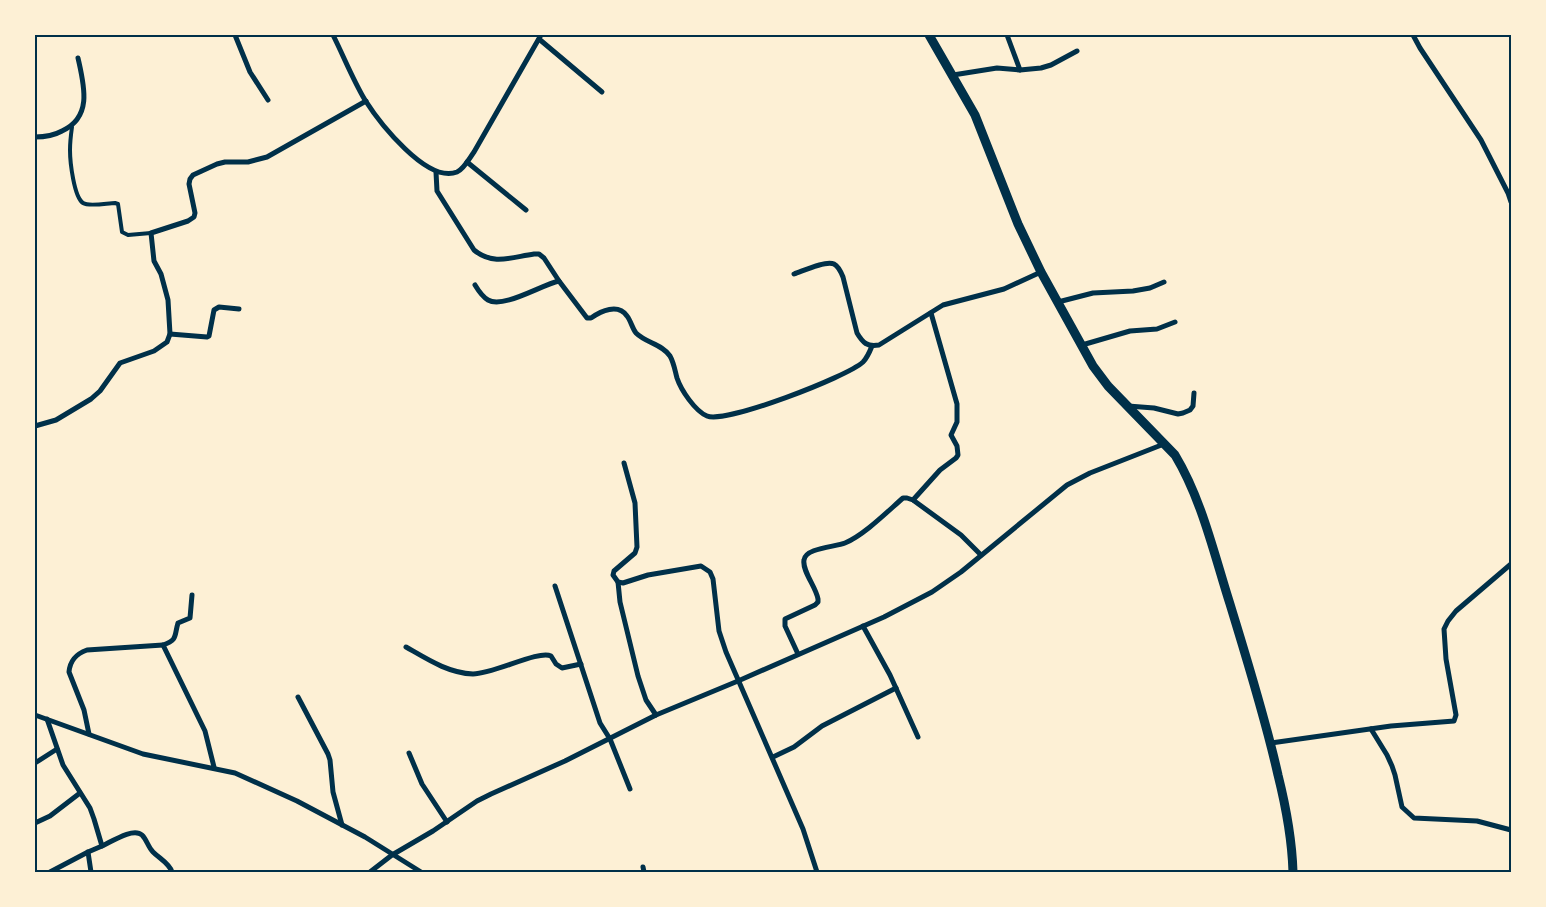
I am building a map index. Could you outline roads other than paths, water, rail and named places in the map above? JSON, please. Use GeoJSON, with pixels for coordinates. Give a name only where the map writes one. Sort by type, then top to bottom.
{"type":"FeatureCollection","features":[{"type":"Feature","properties":{"kind":"street"},"geometry":{"type":"LineString","coordinates":[[235,35],[250,72],[268,100]]}},
{"type":"Feature","properties":{"kind":"street"},"geometry":{"type":"LineString","coordinates":[[333,35],[366,101],[375,114],[415,159],[436,172],[457,172],[463,168],[540,37],[602,92]]}},
{"type":"Feature","properties":{"kind":"street"},"geometry":{"type":"LineString","coordinates":[[928,35],[975,115],[1018,224],[1041,272],[1093,366],[1108,386],[1175,455],[1199,507],[1271,743],[1290,824],[1293,872]]}},
{"type":"Feature","properties":{"kind":"street"},"geometry":{"type":"LineString","coordinates":[[1007,35],[1020,70]]}},
{"type":"Feature","properties":{"kind":"street"},"geometry":{"type":"LineString","coordinates":[[1413,35],[1481,140],[1511,202]]}},
{"type":"Feature","properties":{"kind":"street"},"geometry":{"type":"LineString","coordinates":[[953,75],[997,68],[1020,70],[1041,68],[1077,52]]}},
{"type":"Feature","properties":{"kind":"street"},"geometry":{"type":"LineString","coordinates":[[35,137],[46,137],[72,127],[81,115],[85,95],[78,58]]}},
{"type":"Feature","properties":{"kind":"street"},"geometry":{"type":"LineString","coordinates":[[35,426],[56,420],[91,399],[100,392],[120,363],[154,350],[167,342],[170,334],[168,300],[154,261],[151,233],[188,221],[194,217],[190,179],[194,175],[216,164],[248,162],[267,157],[366,101]]}},
{"type":"Feature","properties":{"kind":"street"},"geometry":{"type":"LineString","coordinates":[[467,162],[526,210]]}},
{"type":"Feature","properties":{"kind":"street"},"geometry":{"type":"LineString","coordinates":[[436,172],[437,191],[474,250],[481,257],[491,260],[539,254],[544,258],[587,318],[591,318],[606,309],[620,310],[625,313],[638,334],[662,347],[669,355],[682,389],[696,408],[705,416],[718,418],[781,400],[839,377],[862,362],[872,346]]}},
{"type":"Feature","properties":{"kind":"street"},"geometry":{"type":"LineString","coordinates":[[794,274],[827,262],[834,264],[843,277],[857,332],[861,340],[872,346],[879,344],[948,303],[1004,289],[1041,272]]}},
{"type":"Feature","properties":{"kind":"street"},"geometry":{"type":"LineString","coordinates":[[474,285],[487,299],[495,302],[506,302],[542,286],[559,281]]}},
{"type":"Feature","properties":{"kind":"street"},"geometry":{"type":"LineString","coordinates":[[1058,302],[1093,293],[1150,288],[1164,282]]}},
{"type":"Feature","properties":{"kind":"street"},"geometry":{"type":"LineString","coordinates":[[170,334],[207,337],[209,336],[216,308],[239,309]]}},
{"type":"Feature","properties":{"kind":"street"},"geometry":{"type":"LineString","coordinates":[[913,500],[940,470],[958,455],[957,446],[951,436],[957,422],[957,404],[931,313]]}},
{"type":"Feature","properties":{"kind":"street"},"geometry":{"type":"LineString","coordinates":[[1082,345],[1130,331],[1157,329],[1175,322]]}},
{"type":"Feature","properties":{"kind":"street"},"geometry":{"type":"LineString","coordinates":[[1128,406],[1154,408],[1178,414],[1190,410],[1193,406],[1194,393]]}},
{"type":"Feature","properties":{"kind":"street"},"geometry":{"type":"LineString","coordinates":[[370,872],[392,855],[484,797],[527,779],[656,715],[863,626],[932,592],[961,572],[1067,485],[1090,473],[1164,444]]}},
{"type":"Feature","properties":{"kind":"street"},"geometry":{"type":"LineString","coordinates":[[624,462],[634,503],[637,547],[635,553],[614,571],[614,575],[618,582],[620,602],[638,676],[646,700],[656,715]]}},
{"type":"Feature","properties":{"kind":"street"},"geometry":{"type":"LineString","coordinates":[[798,654],[785,626],[785,619],[818,602],[806,570],[804,557],[807,553],[814,550],[846,542],[856,537],[903,498],[913,500],[961,535],[981,555]]}},
{"type":"Feature","properties":{"kind":"street"},"geometry":{"type":"LineString","coordinates":[[1271,743],[1371,729],[1454,721],[1456,714],[1446,659],[1444,629],[1456,611],[1511,564]]}},
{"type":"Feature","properties":{"kind":"street"},"geometry":{"type":"LineString","coordinates":[[618,582],[702,566],[710,572],[713,579],[720,631],[738,681],[803,829],[817,872]]}},
{"type":"Feature","properties":{"kind":"street"},"geometry":{"type":"LineString","coordinates":[[555,586],[600,723],[610,739],[630,788]]}},
{"type":"Feature","properties":{"kind":"street"},"geometry":{"type":"LineString","coordinates":[[89,734],[84,710],[69,672],[69,666],[73,658],[87,650],[163,646],[174,640],[178,623],[190,618],[192,595]]}},
{"type":"Feature","properties":{"kind":"street"},"geometry":{"type":"LineString","coordinates":[[863,626],[896,688],[918,737]]}},
{"type":"Feature","properties":{"kind":"street"},"geometry":{"type":"LineString","coordinates":[[163,646],[206,730],[214,767]]}},
{"type":"Feature","properties":{"kind":"street"},"geometry":{"type":"LineString","coordinates":[[406,647],[434,664],[474,674],[496,670],[541,654],[551,656],[556,664],[562,668],[581,664]]}},
{"type":"Feature","properties":{"kind":"street"},"geometry":{"type":"LineString","coordinates":[[773,757],[794,747],[822,726],[896,688]]}},
{"type":"Feature","properties":{"kind":"street"},"geometry":{"type":"LineString","coordinates":[[298,697],[328,754],[333,792],[342,826]]}},
{"type":"Feature","properties":{"kind":"street"},"geometry":{"type":"LineString","coordinates":[[35,715],[143,754],[214,767],[235,773],[296,801],[365,838],[421,872]]}},
{"type":"Feature","properties":{"kind":"street"},"geometry":{"type":"LineString","coordinates":[[47,719],[64,769],[90,808],[102,846]]}},
{"type":"Feature","properties":{"kind":"street"},"geometry":{"type":"LineString","coordinates":[[1371,729],[1392,766],[1402,807],[1414,818],[1476,821],[1511,830]]}},
{"type":"Feature","properties":{"kind":"street"},"geometry":{"type":"LineString","coordinates":[[35,763],[57,749]]}},
{"type":"Feature","properties":{"kind":"street"},"geometry":{"type":"LineString","coordinates":[[408,753],[422,784],[446,822]]}},
{"type":"Feature","properties":{"kind":"street"},"geometry":{"type":"LineString","coordinates":[[35,823],[50,816],[80,793]]}},
{"type":"Feature","properties":{"kind":"street"},"geometry":{"type":"LineString","coordinates":[[50,872],[88,852],[137,832],[142,835],[151,849],[168,864],[172,872]]}},
{"type":"Feature","properties":{"kind":"street"},"geometry":{"type":"LineString","coordinates":[[88,852],[91,872]]}},
{"type":"Feature","properties":{"kind":"lane"},"geometry":{"type":"LineString","coordinates":[[72,127],[70,156],[79,199],[86,205],[118,204],[122,232],[124,234],[151,233]]}}]}
